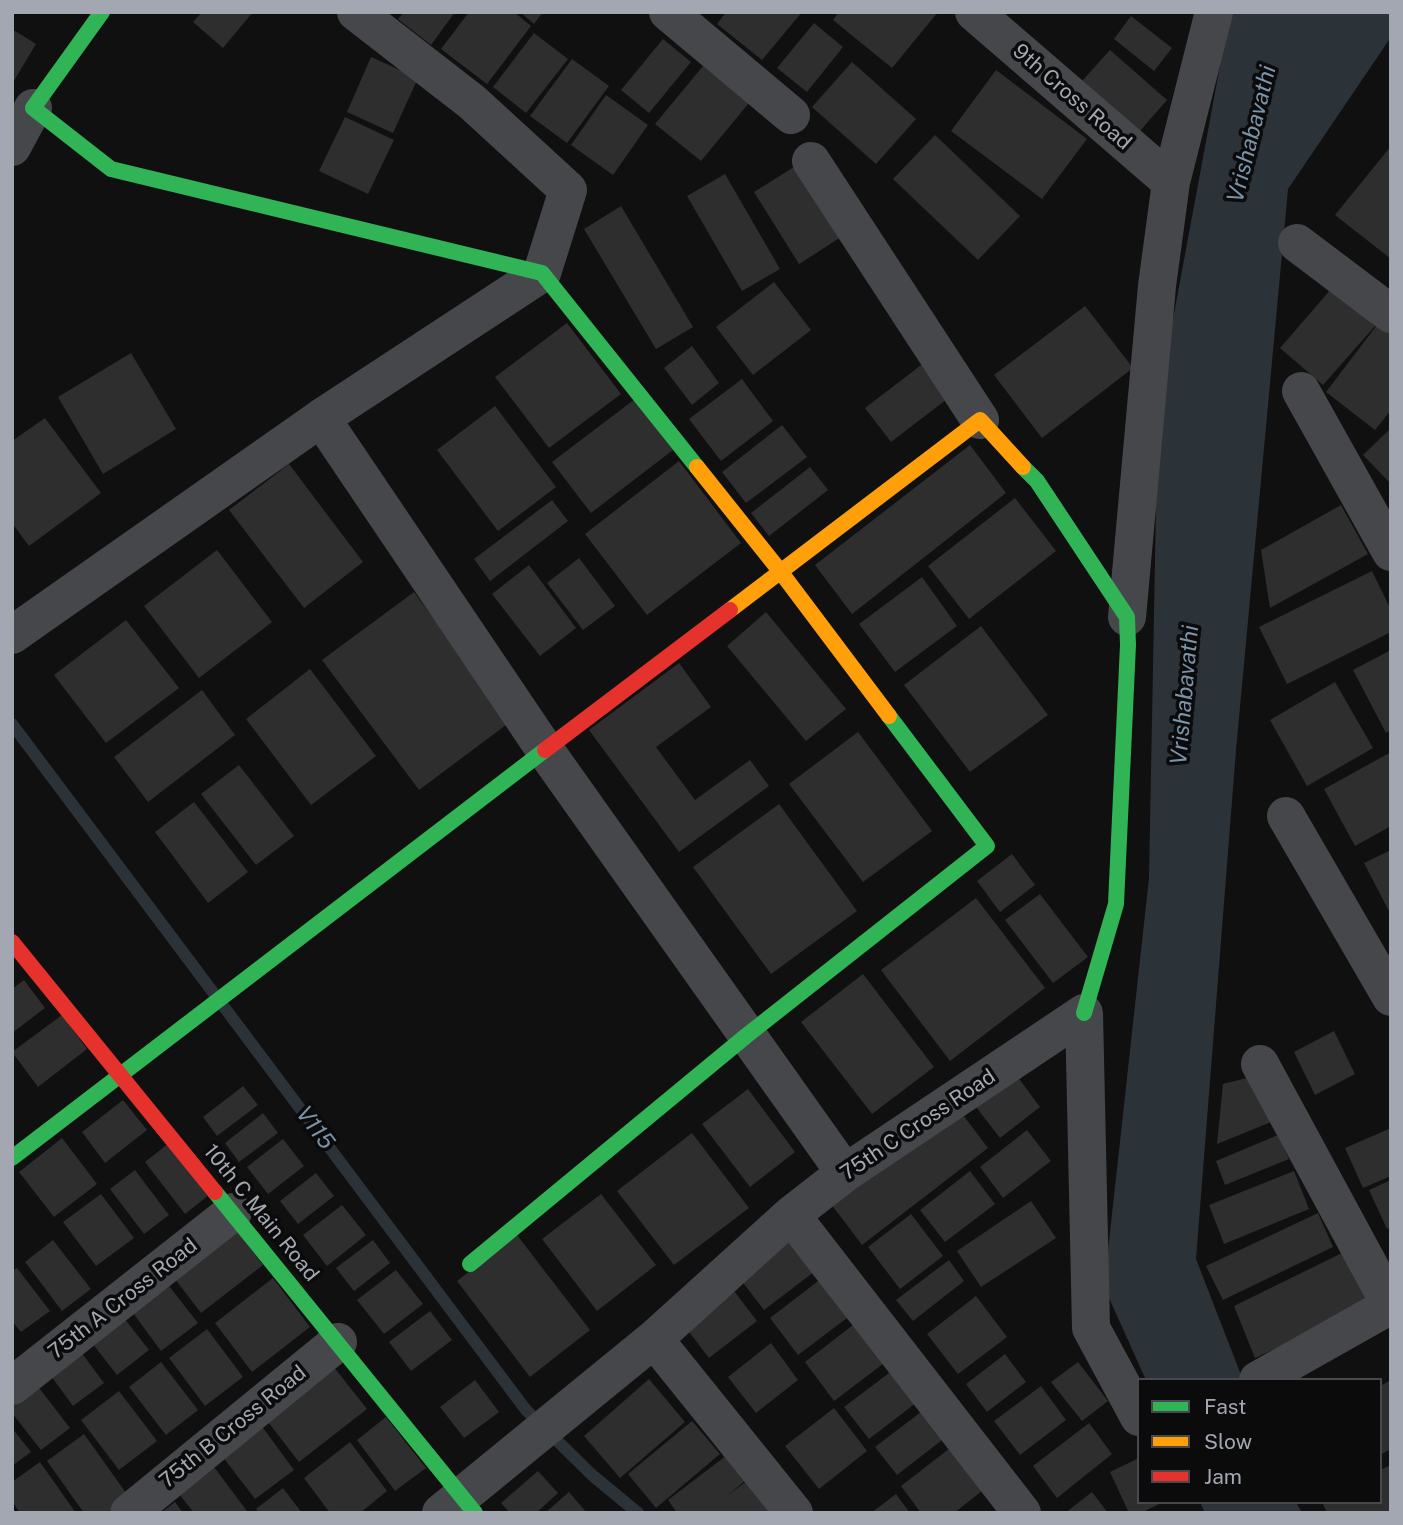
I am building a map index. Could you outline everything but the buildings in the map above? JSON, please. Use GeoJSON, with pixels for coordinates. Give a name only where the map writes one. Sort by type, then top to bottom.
{"type":"FeatureCollection","features":[{"type":"Feature","properties":{"kind":"street"},"geometry":{"type":"LineString","coordinates":[[12,147],[33,108],[102,12]]}},
{"type":"Feature","properties":{"kind":"street"},"geometry":{"type":"LineString","coordinates":[[12,635],[321,418],[542,273],[568,190],[472,102],[356,12]]}},
{"type":"Feature","properties":{"kind":"street"},"geometry":{"type":"LineString","coordinates":[[668,12],[791,115]]}},
{"type":"Feature","properties":{"kind":"street","name":"9th Cross Road"},"geometry":{"type":"LineString","coordinates":[[974,12],[1171,182]]}},
{"type":"Feature","properties":{"kind":"street"},"geometry":{"type":"LineString","coordinates":[[1137,1413],[1091,1328],[1084,1013],[1116,904],[1128,645],[1126,617],[1157,286],[1171,182],[1214,12]]}},
{"type":"Feature","properties":{"kind":"street"},"geometry":{"type":"LineString","coordinates":[[33,108],[111,169],[542,273],[780,571],[987,846],[747,1036],[470,1264]]}},
{"type":"Feature","properties":{"kind":"street"},"geometry":{"type":"LineString","coordinates":[[811,161],[980,420],[1037,481],[1126,617]]}},
{"type":"Feature","properties":{"kind":"street"},"geometry":{"type":"LineString","coordinates":[[1297,243],[1391,313]]}},
{"type":"Feature","properties":{"kind":"street"},"geometry":{"type":"LineString","coordinates":[[1300,391],[1391,552]]}},
{"type":"Feature","properties":{"kind":"street"},"geometry":{"type":"LineString","coordinates":[[321,418],[545,750],[845,1173]]}},
{"type":"Feature","properties":{"kind":"street"},"geometry":{"type":"LineString","coordinates":[[12,1158],[243,979],[980,420]]}},
{"type":"Feature","properties":{"kind":"street"},"geometry":{"type":"LineString","coordinates":[[1286,817],[1391,997]]}},
{"type":"Feature","properties":{"kind":"street","name":"10th C Main Road"},"geometry":{"type":"LineString","coordinates":[[12,942],[338,1342],[459,1507]]}},
{"type":"Feature","properties":{"kind":"street","name":"75th C Cross Road"},"geometry":{"type":"LineString","coordinates":[[459,1507],[528,1443],[653,1339],[790,1215],[845,1173],[1084,1013]]}},
{"type":"Feature","properties":{"kind":"street"},"geometry":{"type":"LineString","coordinates":[[1260,1063],[1391,1306],[1262,1378]]}},
{"type":"Feature","properties":{"kind":"street","name":"75th A Cross Road"},"geometry":{"type":"LineString","coordinates":[[12,1386],[233,1212]]}},
{"type":"Feature","properties":{"kind":"street"},"geometry":{"type":"LineString","coordinates":[[790,1215],[1022,1513]]}},
{"type":"Feature","properties":{"kind":"street"},"geometry":{"type":"LineString","coordinates":[[653,1339],[794,1513]]}},
{"type":"Feature","properties":{"kind":"street","name":"75th B Cross Road"},"geometry":{"type":"LineString","coordinates":[[129,1513],[338,1342]]}},
{"type":"Feature","properties":{"kind":"water","name":"Vrishabavathi"},"geometry":{"type":"Polygon","coordinates":[[[1230,12],[1391,12],[1391,37],[1288,189],[1236,750],[1196,1259],[1242,1378],[1145,1378],[1104,1287],[1149,878],[1158,400],[1230,12]]]}},
{"type":"Feature","properties":{"kind":"water"},"geometry":{"type":"Polygon","coordinates":[[[1201,1504],[1297,1504],[1302,1513],[1205,1513],[1201,1504]]]}},
{"type":"Feature","properties":{"kind":"waterway","name":"V115"},"geometry":{"type":"LineString","coordinates":[[12,724],[526,1410],[592,1475],[638,1513]]}},
{"type":"Feature","properties":{"kind":"traffic: fast"},"geometry":{"type":"LineString","coordinates":[[102,12],[33,108],[111,169],[542,273],[697,467]]}},
{"type":"Feature","properties":{"kind":"traffic: fast"},"geometry":{"type":"LineString","coordinates":[[1023,467],[1037,481],[1127,617],[1116,904],[1084,1013]]}},
{"type":"Feature","properties":{"kind":"traffic: fast"},"geometry":{"type":"LineString","coordinates":[[470,1264],[746,1036],[987,846],[889,716]]}},
{"type":"Feature","properties":{"kind":"traffic: fast"},"geometry":{"type":"LineString","coordinates":[[12,1158],[545,750]]}},
{"type":"Feature","properties":{"kind":"traffic: fast"},"geometry":{"type":"LineString","coordinates":[[215,1192],[475,1513]]}},
{"type":"Feature","properties":{"kind":"traffic: slow"},"geometry":{"type":"LineString","coordinates":[[730,610],[980,420],[1023,467]]}},
{"type":"Feature","properties":{"kind":"traffic: slow"},"geometry":{"type":"LineString","coordinates":[[697,467],[780,571],[889,716]]}},
{"type":"Feature","properties":{"kind":"traffic: jam"},"geometry":{"type":"LineString","coordinates":[[545,750],[730,610]]}},
{"type":"Feature","properties":{"kind":"traffic: jam"},"geometry":{"type":"LineString","coordinates":[[12,942],[215,1192]]}}]}
